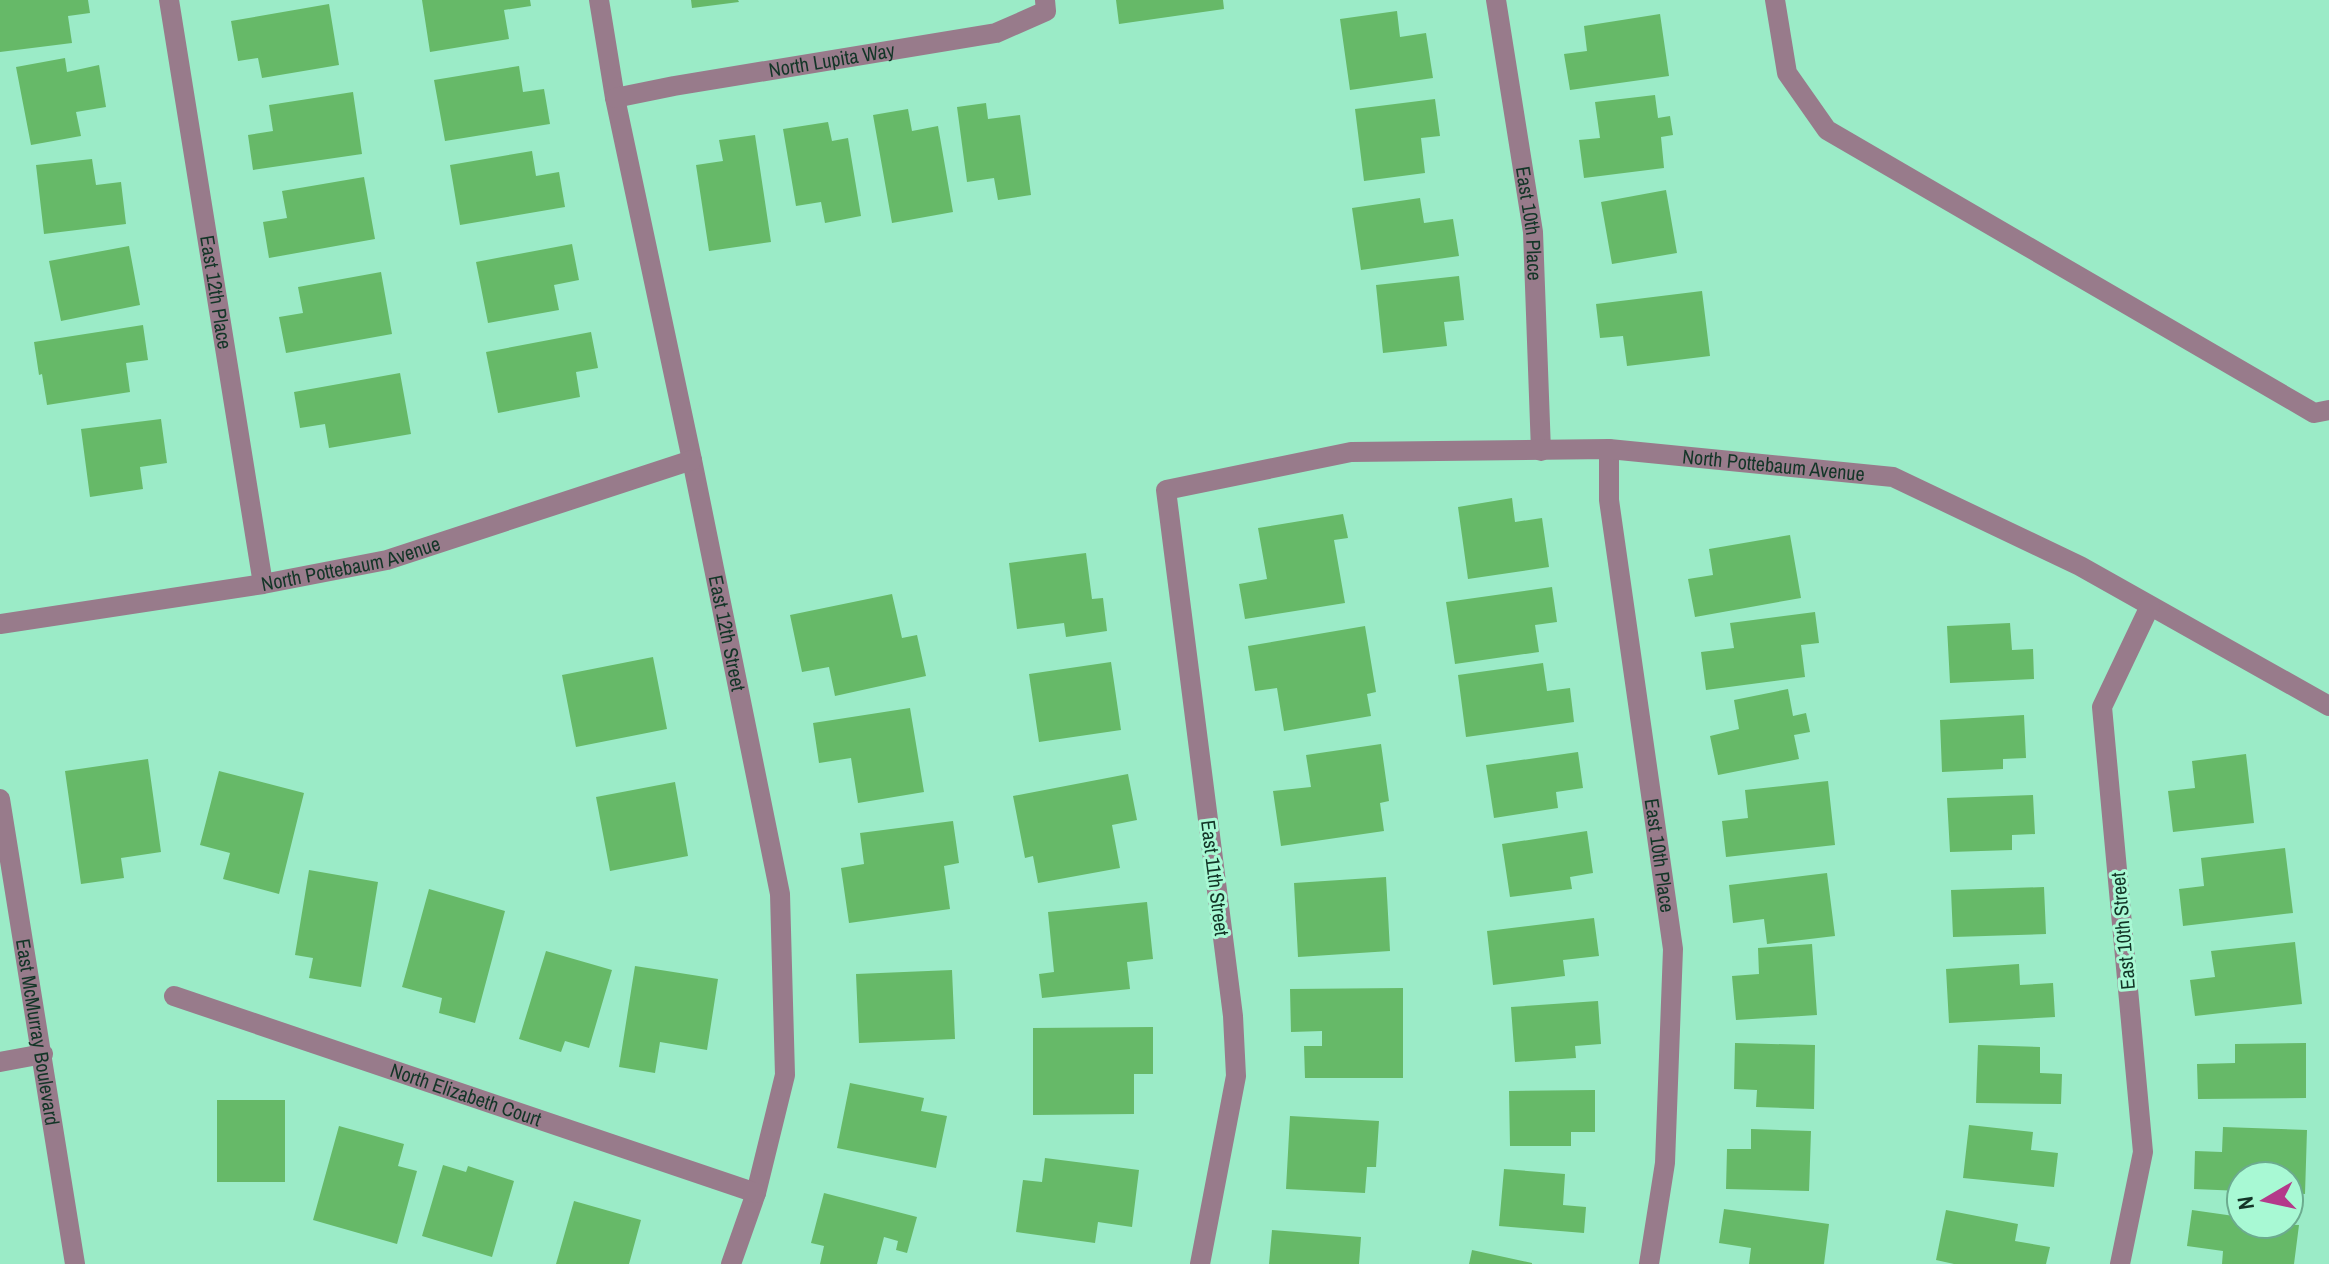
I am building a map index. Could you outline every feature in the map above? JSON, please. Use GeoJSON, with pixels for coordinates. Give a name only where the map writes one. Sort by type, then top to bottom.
{"type":"FeatureCollection","features":[{"type":"Feature","properties":{"kind":"street","name":"East 12th Place"},"geometry":{"type":"LineString","coordinates":[[169,0],[263,584]]}},
{"type":"Feature","properties":{"kind":"street","name":"East 12th Street"},"geometry":{"type":"LineString","coordinates":[[599,0],[615,98],[780,894],[785,1075],[756,1193],[731,1264]]}},
{"type":"Feature","properties":{"kind":"street","name":"East 10th Place"},"geometry":{"type":"LineString","coordinates":[[1496,0],[1533,232],[1541,451]]}},
{"type":"Feature","properties":{"kind":"street"},"geometry":{"type":"LineString","coordinates":[[1775,0],[1787,73],[1827,130],[2314,413],[2329,410]]}},
{"type":"Feature","properties":{"kind":"street","name":"North Lupita Way"},"geometry":{"type":"LineString","coordinates":[[615,98],[996,33],[1046,6]]}},
{"type":"Feature","properties":{"kind":"street","name":"North Pottebaum Avenue"},"geometry":{"type":"LineString","coordinates":[[1166,490],[1351,452],[1609,449],[1893,477],[2080,566],[2329,706]]}},
{"type":"Feature","properties":{"kind":"street","name":"East 10th Place"},"geometry":{"type":"LineString","coordinates":[[1609,449],[1609,500],[1673,949],[1665,1163],[1649,1264]]}},
{"type":"Feature","properties":{"kind":"street","name":"North Pottebaum Avenue"},"geometry":{"type":"LineString","coordinates":[[0,624],[263,584],[387,560],[692,460]]}},
{"type":"Feature","properties":{"kind":"street","name":"East 11th Street"},"geometry":{"type":"LineString","coordinates":[[1166,490],[1231,1001],[1236,1076],[1200,1264]]}},
{"type":"Feature","properties":{"kind":"street","name":"East 10th Street"},"geometry":{"type":"LineString","coordinates":[[2120,1264],[2143,1152],[2102,707],[2150,606]]}},
{"type":"Feature","properties":{"kind":"street","name":"East McMurray Boulevard"},"geometry":{"type":"LineString","coordinates":[[0,799],[75,1264]]}},
{"type":"Feature","properties":{"kind":"street","name":"North Elizabeth Court"},"geometry":{"type":"LineString","coordinates":[[174,996],[756,1193]]}},
{"type":"Feature","properties":{"kind":"street"},"geometry":{"type":"LineString","coordinates":[[0,1062],[43,1054]]}},
{"type":"Feature","properties":{"kind":"building"},"geometry":{"type":"Polygon","coordinates":[[[0,0],[88,0],[90,13],[68,16],[72,43],[0,52],[0,0]]]}},
{"type":"Feature","properties":{"kind":"building"},"geometry":{"type":"Polygon","coordinates":[[[422,0],[530,0],[531,6],[504,10],[509,39],[430,52],[422,0]]]}},
{"type":"Feature","properties":{"kind":"building"},"geometry":{"type":"Polygon","coordinates":[[[691,0],[738,0],[739,2],[692,8],[691,0]]]}},
{"type":"Feature","properties":{"kind":"building"},"geometry":{"type":"Polygon","coordinates":[[[1116,0],[1223,0],[1224,9],[1119,24],[1116,0]]]}},
{"type":"Feature","properties":{"kind":"building"},"geometry":{"type":"Polygon","coordinates":[[[329,4],[339,65],[262,78],[258,58],[238,61],[231,21],[329,4]]]}},
{"type":"Feature","properties":{"kind":"building"},"geometry":{"type":"Polygon","coordinates":[[[1397,11],[1400,37],[1426,33],[1433,78],[1350,90],[1340,19],[1397,11]]]}},
{"type":"Feature","properties":{"kind":"building"},"geometry":{"type":"Polygon","coordinates":[[[1660,14],[1669,76],[1570,90],[1564,54],[1587,51],[1584,26],[1660,14]]]}},
{"type":"Feature","properties":{"kind":"building"},"geometry":{"type":"Polygon","coordinates":[[[65,58],[67,72],[99,65],[106,107],[76,112],[81,136],[31,145],[16,67],[65,58]]]}},
{"type":"Feature","properties":{"kind":"building"},"geometry":{"type":"Polygon","coordinates":[[[519,66],[523,92],[544,89],[550,124],[445,141],[434,80],[519,66]]]}},
{"type":"Feature","properties":{"kind":"building"},"geometry":{"type":"Polygon","coordinates":[[[353,92],[362,154],[253,170],[248,135],[273,131],[269,105],[353,92]]]}},
{"type":"Feature","properties":{"kind":"building"},"geometry":{"type":"Polygon","coordinates":[[[1655,95],[1658,118],[1670,116],[1673,135],[1661,137],[1664,168],[1584,178],[1579,140],[1600,138],[1595,102],[1655,95]]]}},
{"type":"Feature","properties":{"kind":"building"},"geometry":{"type":"Polygon","coordinates":[[[1435,99],[1440,136],[1421,138],[1425,173],[1364,181],[1355,109],[1435,99]]]}},
{"type":"Feature","properties":{"kind":"building"},"geometry":{"type":"Polygon","coordinates":[[[986,103],[988,119],[1020,115],[1031,195],[998,200],[994,178],[967,182],[957,107],[986,103]]]}},
{"type":"Feature","properties":{"kind":"building"},"geometry":{"type":"Polygon","coordinates":[[[908,109],[912,131],[938,126],[953,212],[892,223],[873,115],[908,109]]]}},
{"type":"Feature","properties":{"kind":"building"},"geometry":{"type":"Polygon","coordinates":[[[828,122],[832,141],[848,138],[861,216],[825,223],[821,202],[796,206],[783,129],[828,122]]]}},
{"type":"Feature","properties":{"kind":"building"},"geometry":{"type":"Polygon","coordinates":[[[755,135],[771,242],[709,251],[696,165],[723,161],[719,140],[755,135]]]}},
{"type":"Feature","properties":{"kind":"building"},"geometry":{"type":"Polygon","coordinates":[[[532,151],[536,176],[559,172],[565,207],[460,225],[450,165],[532,151]]]}},
{"type":"Feature","properties":{"kind":"building"},"geometry":{"type":"Polygon","coordinates":[[[92,159],[96,185],[121,182],[126,224],[44,234],[36,165],[92,159]]]}},
{"type":"Feature","properties":{"kind":"building"},"geometry":{"type":"Polygon","coordinates":[[[364,177],[375,239],[269,258],[263,222],[287,218],[282,191],[364,177]]]}},
{"type":"Feature","properties":{"kind":"building"},"geometry":{"type":"Polygon","coordinates":[[[1666,190],[1677,253],[1612,264],[1601,202],[1666,190]]]}},
{"type":"Feature","properties":{"kind":"building"},"geometry":{"type":"Polygon","coordinates":[[[1420,198],[1424,223],[1453,219],[1459,256],[1361,270],[1352,208],[1420,198]]]}},
{"type":"Feature","properties":{"kind":"building"},"geometry":{"type":"Polygon","coordinates":[[[572,244],[579,280],[554,285],[559,310],[488,323],[476,262],[572,244]]]}},
{"type":"Feature","properties":{"kind":"building"},"geometry":{"type":"Polygon","coordinates":[[[129,246],[140,305],[61,321],[49,261],[129,246]]]}},
{"type":"Feature","properties":{"kind":"building"},"geometry":{"type":"Polygon","coordinates":[[[381,272],[392,334],[286,353],[279,317],[303,313],[298,287],[381,272]]]}},
{"type":"Feature","properties":{"kind":"building"},"geometry":{"type":"Polygon","coordinates":[[[1459,276],[1464,320],[1444,322],[1447,346],[1383,353],[1376,285],[1459,276]]]}},
{"type":"Feature","properties":{"kind":"building"},"geometry":{"type":"Polygon","coordinates":[[[1702,291],[1710,356],[1627,366],[1623,336],[1600,338],[1596,304],[1702,291]]]}},
{"type":"Feature","properties":{"kind":"building"},"geometry":{"type":"Polygon","coordinates":[[[143,325],[148,360],[126,363],[130,392],[47,405],[34,342],[143,325]]]}},
{"type":"Feature","properties":{"kind":"building"},"geometry":{"type":"Polygon","coordinates":[[[591,332],[598,368],[576,372],[580,397],[498,413],[486,352],[591,332]]]}},
{"type":"Feature","properties":{"kind":"building"},"geometry":{"type":"Polygon","coordinates":[[[400,373],[411,434],[329,448],[325,424],[300,428],[294,392],[400,373]]]}},
{"type":"Feature","properties":{"kind":"building"},"geometry":{"type":"Polygon","coordinates":[[[161,419],[167,463],[140,467],[143,489],[90,497],[81,429],[161,419]]]}},
{"type":"Feature","properties":{"kind":"building"},"geometry":{"type":"Polygon","coordinates":[[[1512,498],[1515,522],[1542,518],[1549,567],[1468,579],[1458,507],[1512,498]]]}},
{"type":"Feature","properties":{"kind":"building"},"geometry":{"type":"Polygon","coordinates":[[[1343,514],[1348,538],[1334,540],[1345,603],[1245,619],[1239,584],[1267,579],[1258,528],[1343,514]]]}},
{"type":"Feature","properties":{"kind":"building"},"geometry":{"type":"Polygon","coordinates":[[[1790,535],[1801,598],[1695,617],[1688,579],[1713,575],[1709,549],[1790,535]]]}},
{"type":"Feature","properties":{"kind":"building"},"geometry":{"type":"Polygon","coordinates":[[[1086,553],[1092,599],[1103,598],[1107,631],[1066,637],[1064,623],[1017,629],[1009,563],[1086,553]]]}},
{"type":"Feature","properties":{"kind":"building"},"geometry":{"type":"Polygon","coordinates":[[[1552,587],[1557,622],[1535,625],[1539,652],[1455,664],[1446,602],[1552,587]]]}},
{"type":"Feature","properties":{"kind":"building"},"geometry":{"type":"Polygon","coordinates":[[[892,594],[902,638],[917,635],[926,676],[835,696],[829,667],[802,672],[790,615],[892,594]]]}},
{"type":"Feature","properties":{"kind":"building"},"geometry":{"type":"Polygon","coordinates":[[[1815,612],[1819,643],[1801,645],[1805,677],[1706,690],[1701,652],[1734,648],[1730,623],[1815,612]]]}},
{"type":"Feature","properties":{"kind":"building"},"geometry":{"type":"Polygon","coordinates":[[[2010,623],[2012,650],[2033,649],[2034,679],[1950,683],[1947,626],[2010,623]]]}},
{"type":"Feature","properties":{"kind":"building"},"geometry":{"type":"Polygon","coordinates":[[[1365,626],[1376,692],[1367,694],[1371,716],[1284,731],[1277,688],[1255,691],[1248,646],[1365,626]]]}},
{"type":"Feature","properties":{"kind":"building"},"geometry":{"type":"Polygon","coordinates":[[[653,657],[667,729],[576,747],[562,675],[653,657]]]}},
{"type":"Feature","properties":{"kind":"building"},"geometry":{"type":"Polygon","coordinates":[[[1111,662],[1121,730],[1039,742],[1029,674],[1111,662]]]}},
{"type":"Feature","properties":{"kind":"building"},"geometry":{"type":"Polygon","coordinates":[[[1543,663],[1547,691],[1570,688],[1574,722],[1466,737],[1458,675],[1543,663]]]}},
{"type":"Feature","properties":{"kind":"building"},"geometry":{"type":"Polygon","coordinates":[[[1788,689],[1793,716],[1806,713],[1810,732],[1794,735],[1799,759],[1718,775],[1710,736],[1739,729],[1734,700],[1788,689]]]}},
{"type":"Feature","properties":{"kind":"building"},"geometry":{"type":"Polygon","coordinates":[[[910,708],[924,792],[858,803],[851,758],[819,763],[813,723],[910,708]]]}},
{"type":"Feature","properties":{"kind":"building"},"geometry":{"type":"Polygon","coordinates":[[[2024,715],[2026,758],[2003,759],[2003,769],[1942,772],[1940,720],[2024,715]]]}},
{"type":"Feature","properties":{"kind":"building"},"geometry":{"type":"Polygon","coordinates":[[[1381,744],[1389,801],[1380,803],[1384,831],[1281,846],[1273,791],[1311,787],[1306,755],[1381,744]]]}},
{"type":"Feature","properties":{"kind":"building"},"geometry":{"type":"Polygon","coordinates":[[[1578,752],[1583,788],[1556,792],[1558,808],[1494,818],[1486,765],[1578,752]]]}},
{"type":"Feature","properties":{"kind":"building"},"geometry":{"type":"Polygon","coordinates":[[[2246,754],[2254,823],[2173,832],[2168,791],[2195,788],[2192,761],[2246,754]]]}},
{"type":"Feature","properties":{"kind":"building"},"geometry":{"type":"Polygon","coordinates":[[[148,759],[161,852],[121,858],[124,878],[81,884],[65,771],[148,759]]]}},
{"type":"Feature","properties":{"kind":"building"},"geometry":{"type":"Polygon","coordinates":[[[219,771],[304,793],[279,894],[223,879],[230,853],[200,845],[219,771]]]}},
{"type":"Feature","properties":{"kind":"building"},"geometry":{"type":"Polygon","coordinates":[[[1128,774],[1137,820],[1112,825],[1120,868],[1038,883],[1033,856],[1025,858],[1013,796],[1128,774]]]}},
{"type":"Feature","properties":{"kind":"building"},"geometry":{"type":"Polygon","coordinates":[[[1828,781],[1835,845],[1726,857],[1722,821],[1748,818],[1745,790],[1828,781]]]}},
{"type":"Feature","properties":{"kind":"building"},"geometry":{"type":"Polygon","coordinates":[[[675,782],[688,856],[610,871],[596,797],[675,782]]]}},
{"type":"Feature","properties":{"kind":"building"},"geometry":{"type":"Polygon","coordinates":[[[2033,795],[2035,834],[2012,835],[2012,850],[1950,852],[1947,798],[2033,795]]]}},
{"type":"Feature","properties":{"kind":"building"},"geometry":{"type":"Polygon","coordinates":[[[953,821],[959,863],[944,866],[950,909],[849,923],[841,868],[864,864],[860,833],[953,821]]]}},
{"type":"Feature","properties":{"kind":"building"},"geometry":{"type":"Polygon","coordinates":[[[1587,831],[1593,873],[1570,877],[1572,889],[1510,897],[1502,844],[1587,831]]]}},
{"type":"Feature","properties":{"kind":"building"},"geometry":{"type":"Polygon","coordinates":[[[2285,848],[2293,913],[2183,926],[2179,889],[2204,886],[2201,858],[2285,848]]]}},
{"type":"Feature","properties":{"kind":"building"},"geometry":{"type":"Polygon","coordinates":[[[309,870],[378,882],[361,987],[309,978],[313,958],[295,955],[309,870]]]}},
{"type":"Feature","properties":{"kind":"building"},"geometry":{"type":"Polygon","coordinates":[[[1827,873],[1835,936],[1767,944],[1764,919],[1733,923],[1729,885],[1827,873]]]}},
{"type":"Feature","properties":{"kind":"building"},"geometry":{"type":"Polygon","coordinates":[[[1386,877],[1390,951],[1298,957],[1294,883],[1386,877]]]}},
{"type":"Feature","properties":{"kind":"building"},"geometry":{"type":"Polygon","coordinates":[[[2044,887],[2046,934],[1953,937],[1951,890],[2044,887]]]}},
{"type":"Feature","properties":{"kind":"building"},"geometry":{"type":"Polygon","coordinates":[[[429,889],[505,911],[475,1023],[439,1013],[442,998],[402,987],[429,889]]]}},
{"type":"Feature","properties":{"kind":"building"},"geometry":{"type":"Polygon","coordinates":[[[1147,902],[1153,959],[1127,962],[1130,989],[1042,998],[1039,974],[1054,972],[1048,912],[1147,902]]]}},
{"type":"Feature","properties":{"kind":"building"},"geometry":{"type":"Polygon","coordinates":[[[1594,918],[1599,956],[1563,960],[1565,976],[1493,985],[1487,931],[1594,918]]]}},
{"type":"Feature","properties":{"kind":"building"},"geometry":{"type":"Polygon","coordinates":[[[2295,942],[2302,1004],[2195,1016],[2190,980],[2215,977],[2211,951],[2295,942]]]}},
{"type":"Feature","properties":{"kind":"building"},"geometry":{"type":"Polygon","coordinates":[[[1812,944],[1817,1015],[1736,1020],[1732,976],[1759,974],[1758,948],[1812,944]]]}},
{"type":"Feature","properties":{"kind":"building"},"geometry":{"type":"Polygon","coordinates":[[[546,951],[612,970],[589,1048],[565,1041],[561,1052],[519,1039],[546,951]]]}},
{"type":"Feature","properties":{"kind":"building"},"geometry":{"type":"Polygon","coordinates":[[[2019,964],[2020,985],[2053,983],[2055,1017],[1949,1023],[1946,969],[2019,964]]]}},
{"type":"Feature","properties":{"kind":"building"},"geometry":{"type":"Polygon","coordinates":[[[635,966],[718,979],[707,1050],[660,1042],[655,1073],[619,1067],[635,966]]]}},
{"type":"Feature","properties":{"kind":"building"},"geometry":{"type":"Polygon","coordinates":[[[952,970],[955,1039],[859,1043],[856,974],[952,970]]]}},
{"type":"Feature","properties":{"kind":"building"},"geometry":{"type":"Polygon","coordinates":[[[1403,988],[1403,1078],[1305,1078],[1304,1046],[1322,1046],[1322,1031],[1291,1032],[1290,989],[1403,988]]]}},
{"type":"Feature","properties":{"kind":"building"},"geometry":{"type":"Polygon","coordinates":[[[1598,1001],[1601,1044],[1575,1046],[1576,1058],[1515,1062],[1511,1007],[1598,1001]]]}},
{"type":"Feature","properties":{"kind":"building"},"geometry":{"type":"Polygon","coordinates":[[[1153,1027],[1153,1074],[1134,1074],[1134,1114],[1033,1115],[1033,1028],[1153,1027]]]}},
{"type":"Feature","properties":{"kind":"building"},"geometry":{"type":"Polygon","coordinates":[[[1735,1043],[1815,1045],[1814,1109],[1756,1107],[1757,1090],[1734,1089],[1735,1043]]]}},
{"type":"Feature","properties":{"kind":"building"},"geometry":{"type":"Polygon","coordinates":[[[2306,1043],[2306,1098],[2198,1099],[2197,1064],[2235,1063],[2235,1044],[2306,1043]]]}},
{"type":"Feature","properties":{"kind":"building"},"geometry":{"type":"Polygon","coordinates":[[[1978,1045],[2040,1047],[2040,1073],[2062,1074],[2061,1104],[1976,1103],[1978,1045]]]}},
{"type":"Feature","properties":{"kind":"building"},"geometry":{"type":"Polygon","coordinates":[[[850,1083],[924,1098],[921,1111],[947,1116],[936,1168],[837,1148],[850,1083]]]}},
{"type":"Feature","properties":{"kind":"building"},"geometry":{"type":"Polygon","coordinates":[[[1595,1090],[1595,1132],[1571,1132],[1571,1146],[1510,1146],[1509,1091],[1595,1090]]]}},
{"type":"Feature","properties":{"kind":"building"},"geometry":{"type":"Polygon","coordinates":[[[217,1100],[285,1100],[285,1182],[217,1182],[217,1100]]]}},
{"type":"Feature","properties":{"kind":"building"},"geometry":{"type":"Polygon","coordinates":[[[1290,1116],[1379,1121],[1376,1167],[1367,1167],[1365,1193],[1286,1189],[1290,1116]]]}},
{"type":"Feature","properties":{"kind":"building"},"geometry":{"type":"Polygon","coordinates":[[[1969,1125],[2033,1132],[2031,1150],[2058,1153],[2054,1187],[1963,1178],[1969,1125]]]}},
{"type":"Feature","properties":{"kind":"building"},"geometry":{"type":"Polygon","coordinates":[[[339,1126],[404,1144],[398,1166],[417,1171],[397,1244],[313,1220],[339,1126]]]}},
{"type":"Feature","properties":{"kind":"building"},"geometry":{"type":"Polygon","coordinates":[[[2223,1127],[2307,1130],[2305,1194],[2305,1160],[2225,1160],[2225,1190],[2194,1189],[2195,1151],[2222,1152],[2223,1127]]]}},
{"type":"Feature","properties":{"kind":"building"},"geometry":{"type":"Polygon","coordinates":[[[1751,1129],[1811,1131],[1809,1191],[1726,1189],[1727,1149],[1751,1149],[1751,1129]]]}},
{"type":"Feature","properties":{"kind":"building"},"geometry":{"type":"Polygon","coordinates":[[[1045,1158],[1139,1170],[1132,1227],[1098,1222],[1095,1243],[1016,1232],[1023,1180],[1042,1182],[1045,1158]]]}},
{"type":"Feature","properties":{"kind":"building"},"geometry":{"type":"Polygon","coordinates":[[[443,1165],[466,1172],[468,1166],[514,1181],[492,1257],[422,1236],[443,1165]]]}},
{"type":"Feature","properties":{"kind":"building"},"geometry":{"type":"Polygon","coordinates":[[[1504,1169],[1565,1174],[1563,1205],[1586,1207],[1584,1233],[1499,1226],[1504,1169]]]}},
{"type":"Feature","properties":{"kind":"building"},"geometry":{"type":"Polygon","coordinates":[[[824,1193],[917,1217],[907,1253],[896,1250],[898,1241],[884,1237],[877,1264],[820,1264],[824,1246],[811,1243],[824,1193]]]}},
{"type":"Feature","properties":{"kind":"building"},"geometry":{"type":"Polygon","coordinates":[[[574,1201],[641,1220],[629,1264],[556,1264],[574,1201]]]}},
{"type":"Feature","properties":{"kind":"building"},"geometry":{"type":"Polygon","coordinates":[[[1724,1209],[1829,1224],[1824,1264],[1749,1264],[1751,1248],[1719,1243],[1724,1209]]]}},
{"type":"Feature","properties":{"kind":"building"},"geometry":{"type":"Polygon","coordinates":[[[1946,1210],[2018,1224],[2015,1241],[2050,1247],[2046,1264],[1954,1264],[1936,1260],[1946,1210]]]}},
{"type":"Feature","properties":{"kind":"building"},"geometry":{"type":"Polygon","coordinates":[[[2192,1210],[2225,1215],[2225,1240],[2297,1240],[2294,1264],[2222,1264],[2223,1251],[2187,1246],[2192,1210]]]}},
{"type":"Feature","properties":{"kind":"building"},"geometry":{"type":"Polygon","coordinates":[[[1272,1230],[1361,1237],[1359,1264],[1269,1264],[1272,1230]]]}},
{"type":"Feature","properties":{"kind":"building"},"geometry":{"type":"Polygon","coordinates":[[[1472,1250],[1532,1263],[1532,1264],[1469,1264],[1472,1250]]]}}]}
